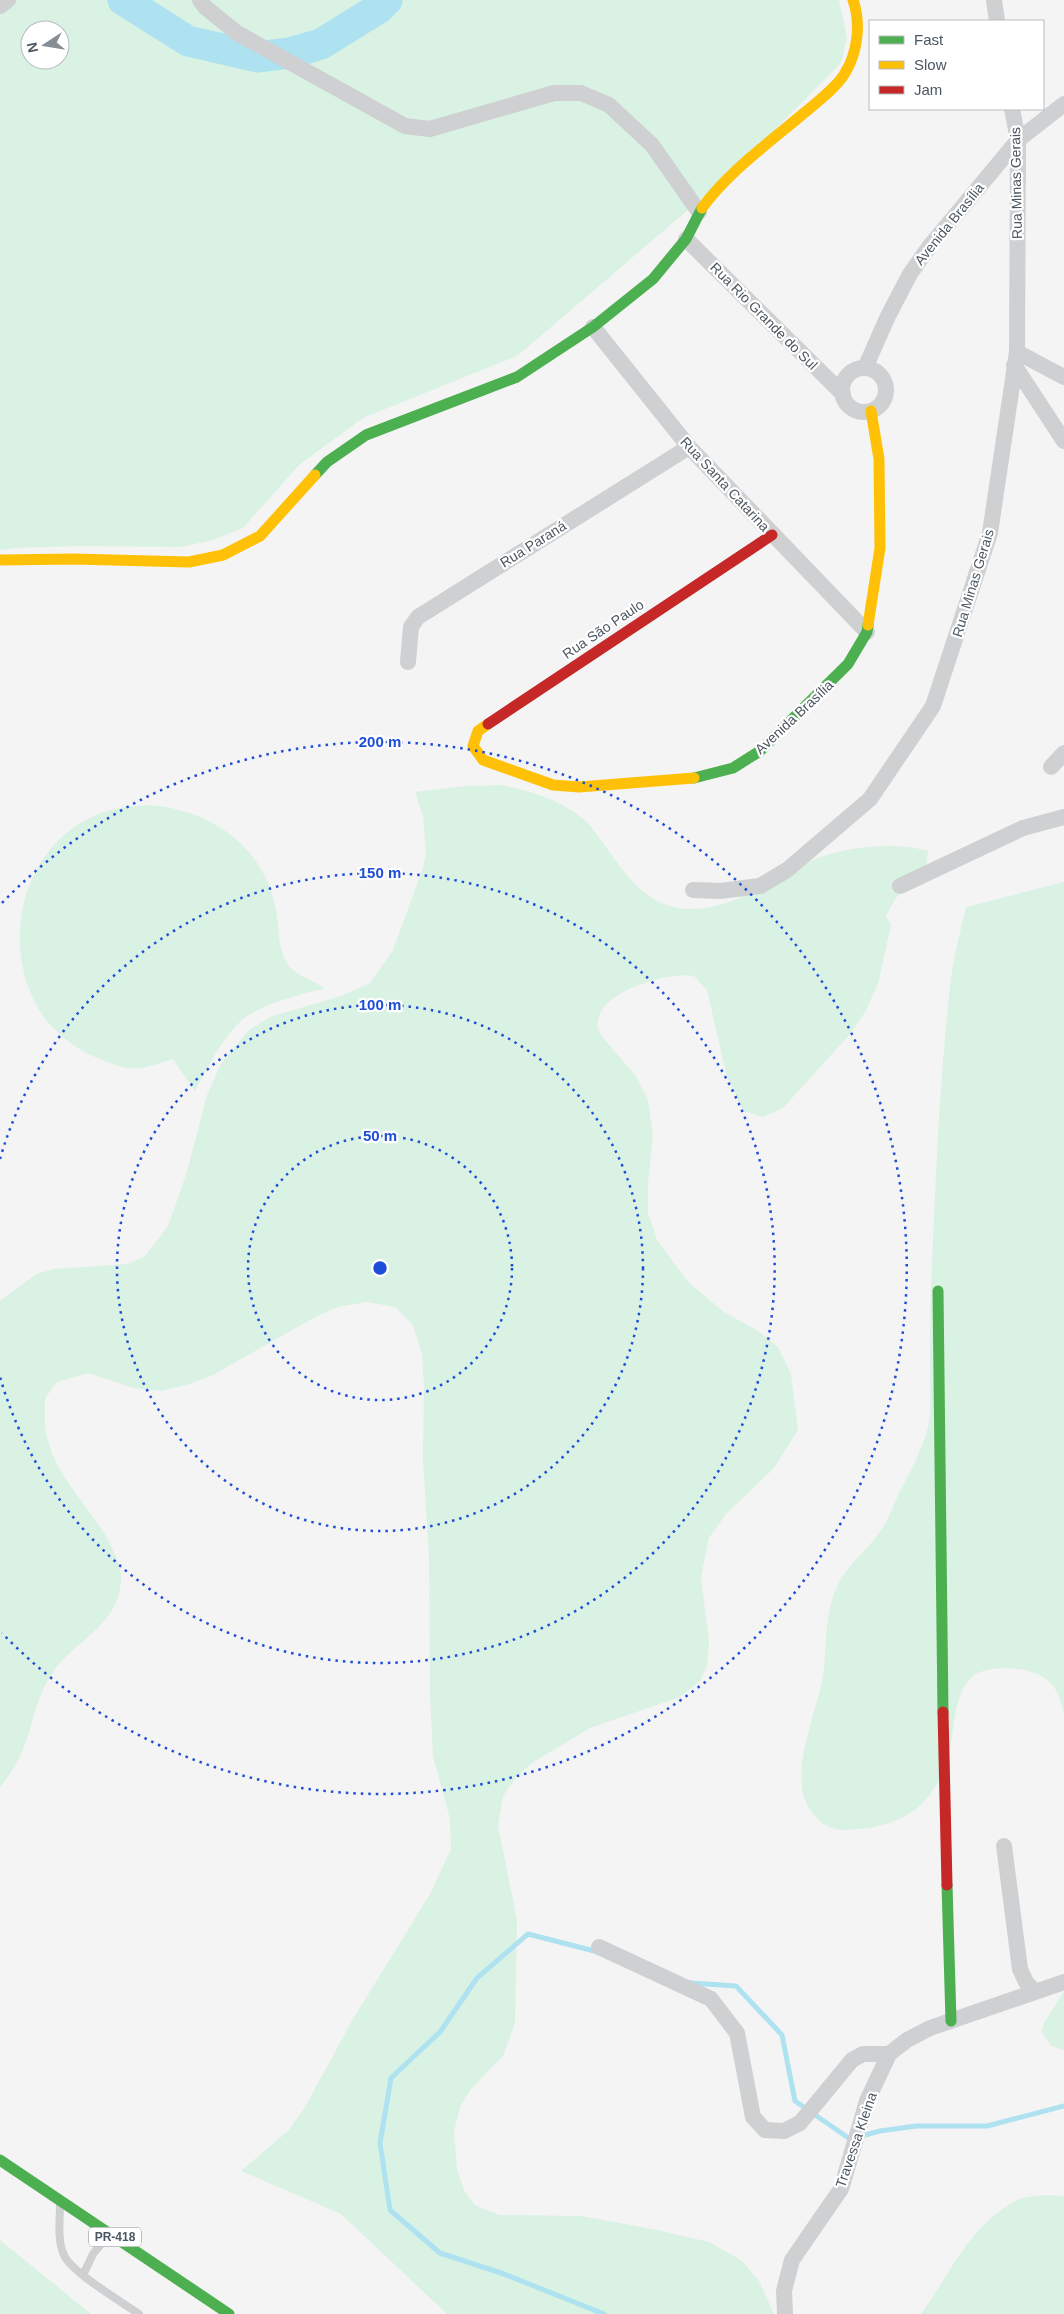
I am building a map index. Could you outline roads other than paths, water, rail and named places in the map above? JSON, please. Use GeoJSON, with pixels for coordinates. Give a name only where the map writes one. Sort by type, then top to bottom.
{"type":"FeatureCollection","features":[{"type":"Feature","properties":{"kind":"main road"},"geometry":{"type":"LineString","coordinates":[[0,560],[74,559],[189,562],[223,555],[260,536],[327,462],[366,435],[518,377],[593,326],[654,279],[686,239],[699,212],[718,186],[814,104],[844,74],[857,41],[857,12],[853,0]]}},
{"type":"Feature","properties":{"kind":"main road","name":"Avenida Brasília"},"geometry":{"type":"LineString","coordinates":[[483,760],[553,785],[579,787],[703,777],[733,768],[760,751],[848,664],[867,632],[880,548],[879,459],[871,411]]}},
{"type":"Feature","properties":{"kind":"main road","name":"Rua São Paulo"},"geometry":{"type":"LineString","coordinates":[[483,760],[473,746],[478,731],[772,534]]}},
{"type":"Feature","properties":{"kind":"main road"},"geometry":{"type":"LineString","coordinates":[[938,1291],[942,1693],[951,2021]]}},
{"type":"Feature","properties":{"kind":"main road","name":"PR-418"},"geometry":{"type":"LineString","coordinates":[[0,2160],[60,2198],[229,2314]]}},
{"type":"Feature","properties":{"kind":"street"},"geometry":{"type":"LineString","coordinates":[[0,6],[8,0]]}},
{"type":"Feature","properties":{"kind":"street"},"geometry":{"type":"LineString","coordinates":[[200,0],[205,8],[237,33],[405,126],[430,129],[554,93],[581,93],[609,105],[652,145],[699,212]]}},
{"type":"Feature","properties":{"kind":"street"},"geometry":{"type":"LineString","coordinates":[[994,0],[997,20]]}},
{"type":"Feature","properties":{"kind":"street","name":"Avenida Brasília"},"geometry":{"type":"LineString","coordinates":[[865,368],[888,316],[910,274],[929,247],[1018,140],[1064,104]]}},
{"type":"Feature","properties":{"kind":"street","name":"Rua Minas Gerais"},"geometry":{"type":"LineString","coordinates":[[693,890],[720,890],[760,886],[787,870],[870,799],[933,706],[990,533],[1016,359],[1018,140],[1012,110]]}},
{"type":"Feature","properties":{"kind":"street","name":"Rua Rio Grande do Sul"},"geometry":{"type":"LineString","coordinates":[[686,239],[843,394]]}},
{"type":"Feature","properties":{"kind":"street","name":"Rua Santa Catarina"},"geometry":{"type":"LineString","coordinates":[[593,326],[688,447],[867,632]]}},
{"type":"Feature","properties":{"kind":"street"},"geometry":{"type":"LineString","coordinates":[[1016,359],[1064,378]]}},
{"type":"Feature","properties":{"kind":"street"},"geometry":{"type":"LineString","coordinates":[[1016,359],[1064,442]]}},
{"type":"Feature","properties":{"kind":"street"},"geometry":{"type":"LineString","coordinates":[[865,368],[879,373],[886,387],[883,401],[871,411],[856,411],[850,407],[843,394],[842,386],[850,373],[865,368]]}},
{"type":"Feature","properties":{"kind":"street","name":"Rua Paraná"},"geometry":{"type":"LineString","coordinates":[[408,662],[411,627],[418,616],[688,447]]}},
{"type":"Feature","properties":{"kind":"street"},"geometry":{"type":"LineString","coordinates":[[1051,767],[1064,753]]}},
{"type":"Feature","properties":{"kind":"street"},"geometry":{"type":"LineString","coordinates":[[900,886],[1023,828],[1064,817]]}},
{"type":"Feature","properties":{"kind":"street"},"geometry":{"type":"LineString","coordinates":[[1004,1846],[1020,1969],[1026,1982],[1035,1992]]}},
{"type":"Feature","properties":{"kind":"street"},"geometry":{"type":"LineString","coordinates":[[599,1947],[711,1999],[737,2033],[753,2117],[765,2130],[784,2131],[800,2123],[852,2060],[863,2054],[890,2054]]}},
{"type":"Feature","properties":{"kind":"street","name":"Travessa Kleina"},"geometry":{"type":"LineString","coordinates":[[785,2314],[784,2291],[792,2260],[842,2189],[867,2101],[890,2054],[907,2040],[930,2028],[1064,1982]]}},
{"type":"Feature","properties":{"kind":"lane"},"geometry":{"type":"LineString","coordinates":[[60,2198],[60,2242],[64,2257],[83,2275],[139,2314]]}},
{"type":"Feature","properties":{"kind":"lane"},"geometry":{"type":"LineString","coordinates":[[83,2275],[93,2254],[110,2234]]}},
{"type":"Feature","properties":{"kind":"waterway"},"geometry":{"type":"LineString","coordinates":[[123,0],[188,41],[257,57],[290,53],[321,44],[379,8],[387,0]]}},
{"type":"Feature","properties":{"kind":"waterway"},"geometry":{"type":"LineString","coordinates":[[598,1952],[528,1934],[477,1978],[440,2032],[391,2078],[380,2143],[390,2210],[440,2253],[504,2274],[604,2314]]}},
{"type":"Feature","properties":{"kind":"waterway"},"geometry":{"type":"LineString","coordinates":[[691,1983],[736,1986],[782,2035],[795,2101],[852,2139]]}},
{"type":"Feature","properties":{"kind":"waterway"},"geometry":{"type":"LineString","coordinates":[[861,2136],[880,2131],[916,2126],[987,2126],[1064,2106]]}}]}
